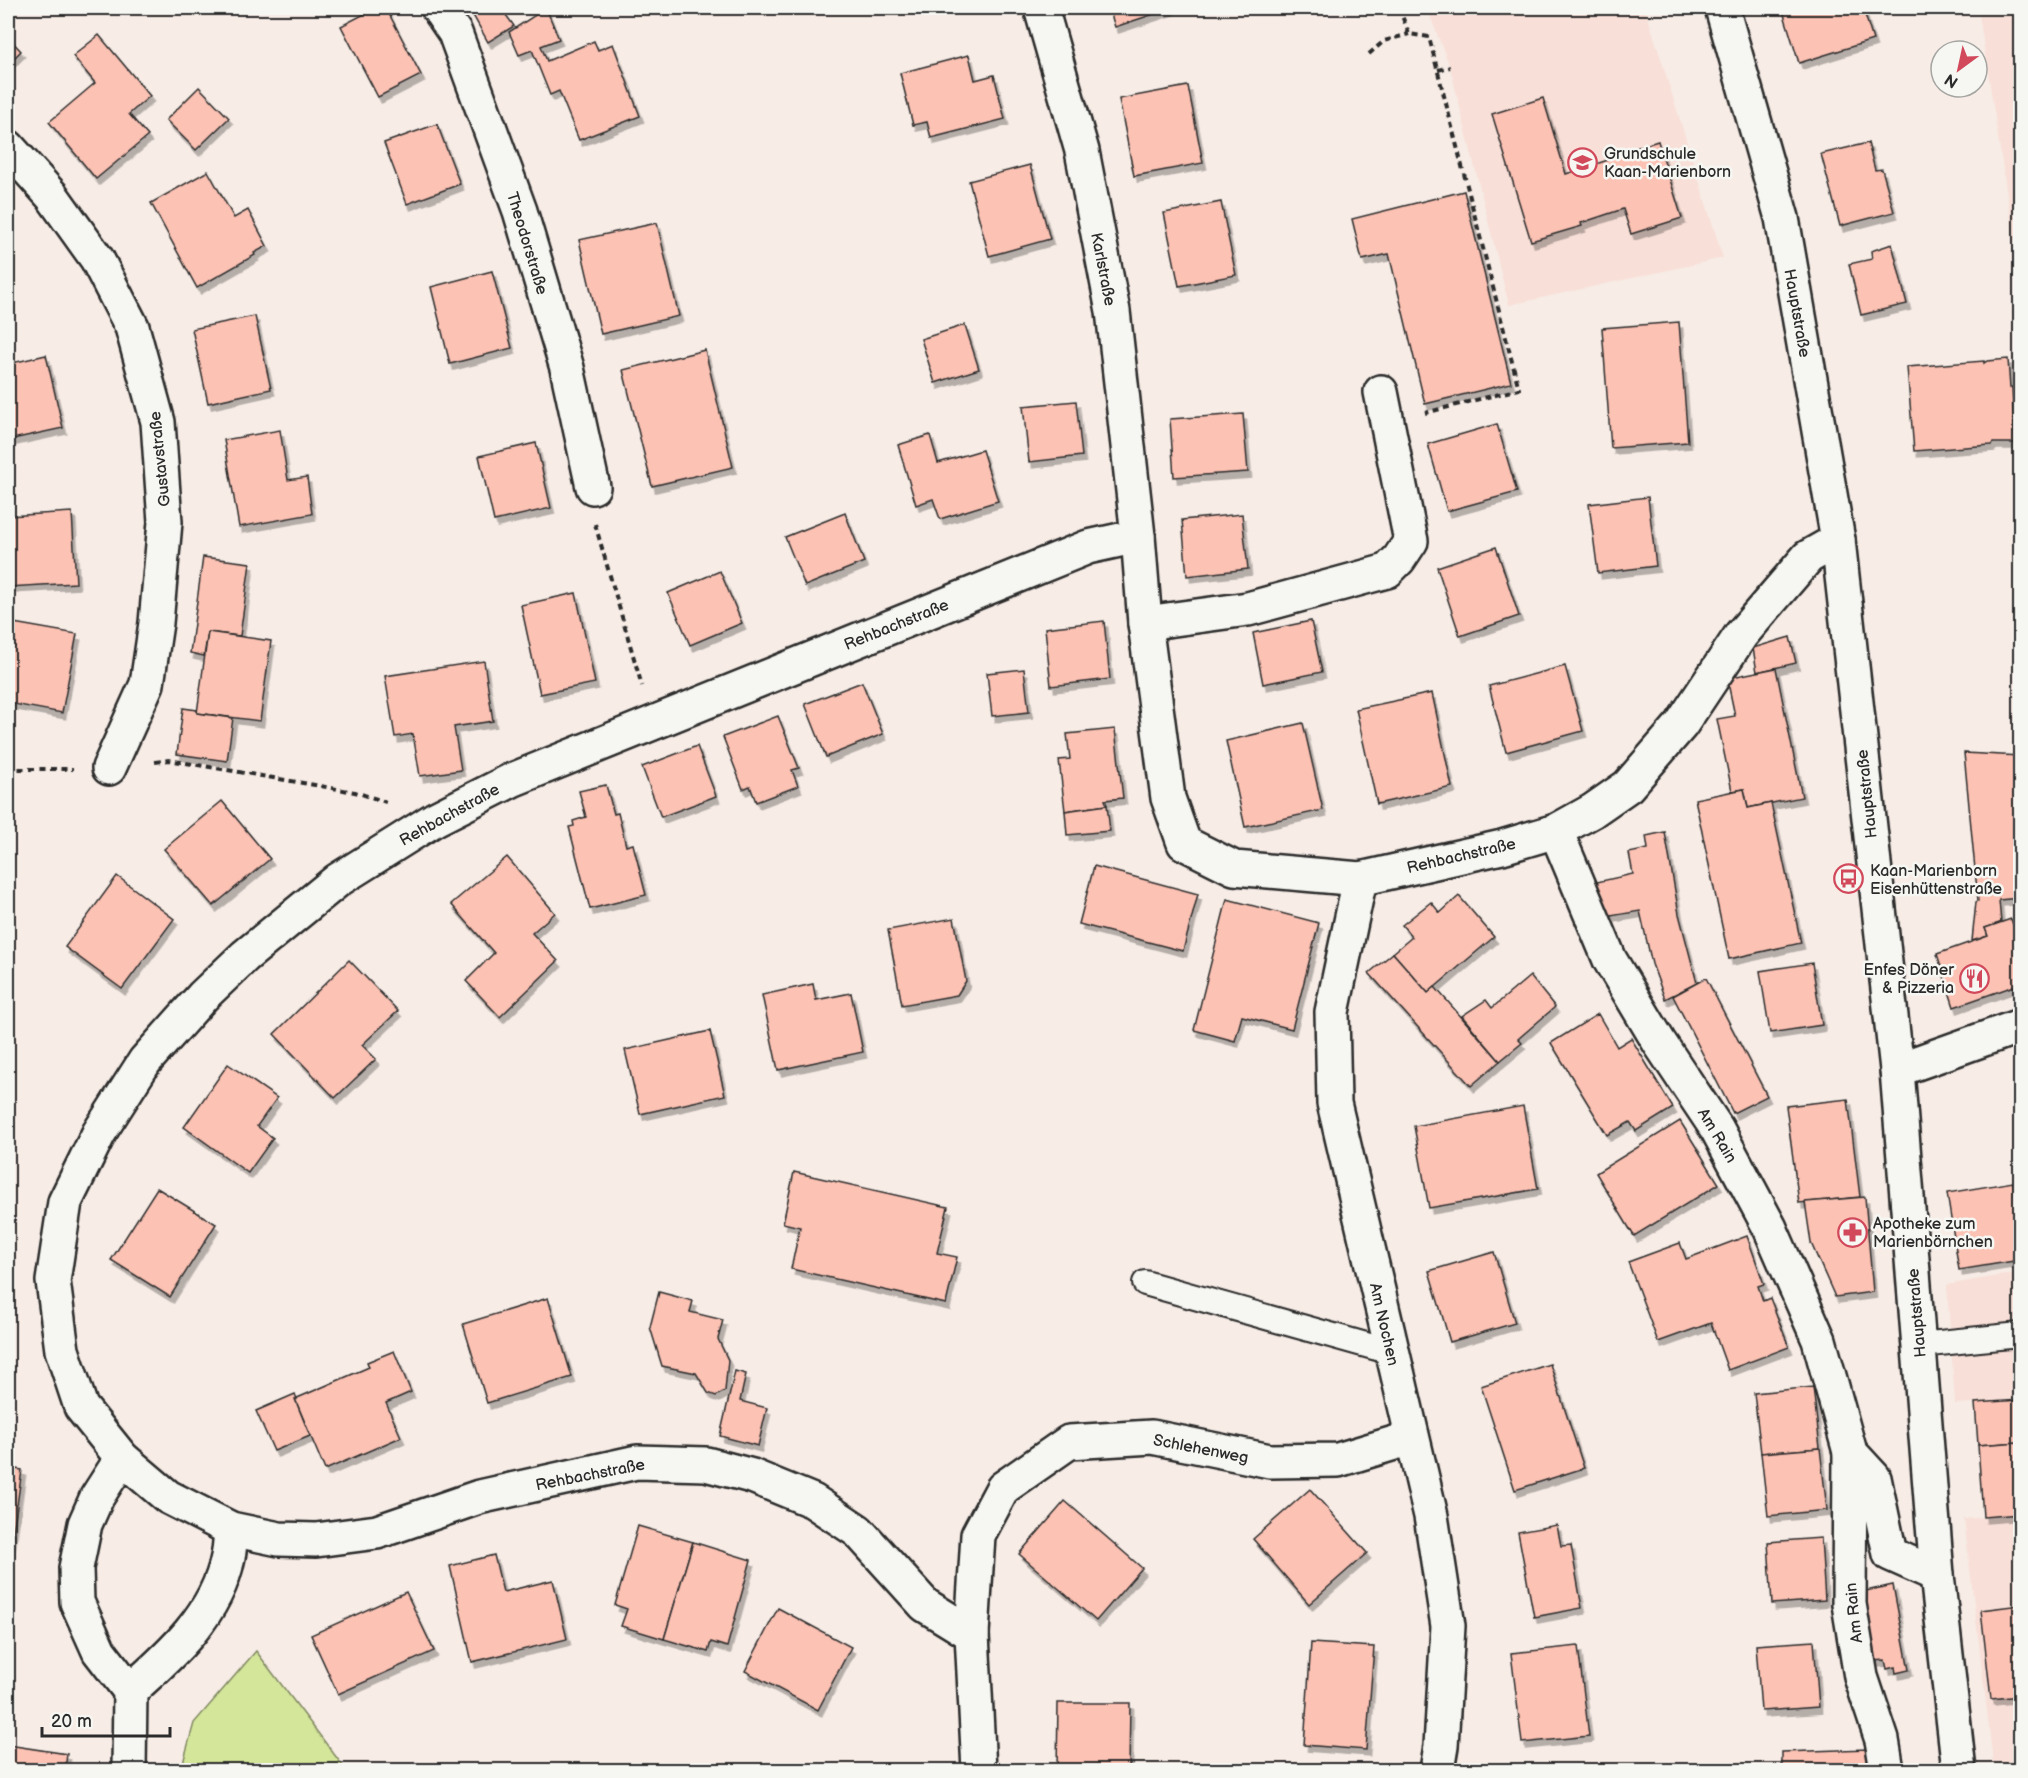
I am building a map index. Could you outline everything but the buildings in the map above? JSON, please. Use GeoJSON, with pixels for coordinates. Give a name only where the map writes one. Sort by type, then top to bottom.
{"type":"FeatureCollection","features":[{"type":"Feature","properties":{"kind":"street","name":"Theodorstraße"},"geometry":{"type":"LineString","coordinates":[[438,8],[455,33],[520,211],[567,368],[593,487]]}},
{"type":"Feature","properties":{"kind":"street","name":"Karlstraße"},"geometry":{"type":"LineString","coordinates":[[1041,8],[1082,151],[1113,311],[1138,536]]}},
{"type":"Feature","properties":{"kind":"street","name":"Hauptstraße"},"geometry":{"type":"LineString","coordinates":[[1722,8],[1782,218],[1838,540],[1897,1070],[1937,1575],[1959,1770]]}},
{"type":"Feature","properties":{"kind":"street","name":"Gustavstraße"},"geometry":{"type":"LineString","coordinates":[[8,147],[52,196],[97,259],[132,327],[158,422],[165,522],[156,623],[147,684],[109,768]]}},
{"type":"Feature","properties":{"kind":"street"},"geometry":{"type":"LineString","coordinates":[[1145,623],[1248,609],[1387,571],[1400,559],[1411,541],[1381,392]]}},
{"type":"Feature","properties":{"kind":"street","name":"Rehbachstraße"},"geometry":{"type":"LineString","coordinates":[[972,1634],[925,1605],[858,1531],[813,1501],[752,1476],[706,1464],[637,1462],[479,1497],[377,1532],[316,1540],[279,1539],[231,1529],[168,1497],[122,1458],[81,1407],[62,1350],[53,1281],[65,1202],[99,1133],[146,1061],[203,996],[245,956],[338,880],[435,819],[512,780],[1088,547],[1138,536],[1145,623],[1168,798],[1184,843],[1233,868],[1360,879],[1502,847],[1556,831],[1592,811],[1628,786],[1681,725],[1740,634],[1808,557],[1838,540]]}},
{"type":"Feature","properties":{"kind":"street","name":"Am Rain"},"geometry":{"type":"LineString","coordinates":[[1556,831],[1610,960],[1659,1042],[1717,1129],[1770,1228],[1819,1340],[1850,1452],[1849,1604],[1861,1677],[1882,1740],[1887,1770]]}},
{"type":"Feature","properties":{"kind":"street","name":"Am Nochen"},"geometry":{"type":"LineString","coordinates":[[1360,879],[1332,1012],[1334,1103],[1431,1516],[1448,1626],[1441,1746],[1437,1770]]}},
{"type":"Feature","properties":{"kind":"street"},"geometry":{"type":"LineString","coordinates":[[1897,1070],[2020,1026]]}},
{"type":"Feature","properties":{"kind":"street","name":"Schlehenweg"},"geometry":{"type":"LineString","coordinates":[[979,1770],[972,1634],[978,1535],[1003,1488],[1069,1442],[1152,1437],[1270,1461],[1338,1460],[1411,1438]]}},
{"type":"Feature","properties":{"kind":"street","name":"Am Rain"},"geometry":{"type":"LineString","coordinates":[[1850,1452],[1874,1478],[1890,1554],[1937,1575]]}},
{"type":"Feature","properties":{"kind":"street"},"geometry":{"type":"LineString","coordinates":[[122,1458],[97,1497],[85,1524],[76,1568],[76,1602],[99,1651],[130,1691],[129,1770]]}},
{"type":"Feature","properties":{"kind":"street"},"geometry":{"type":"LineString","coordinates":[[130,1691],[190,1634],[207,1607],[220,1582],[225,1566],[231,1529]]}},
{"type":"Feature","properties":{"kind":"lane"},"geometry":{"type":"LineString","coordinates":[[1145,1283],[1391,1352]]}},
{"type":"Feature","properties":{"kind":"lane"},"geometry":{"type":"LineString","coordinates":[[1919,1345],[2020,1335]]}},
{"type":"Feature","properties":{"kind":"path"},"geometry":{"type":"LineString","coordinates":[[1399,8],[1409,34]]}},
{"type":"Feature","properties":{"kind":"path"},"geometry":{"type":"LineString","coordinates":[[1369,54],[1384,41],[1409,34],[1429,37],[1519,389],[1387,424]]}},
{"type":"Feature","properties":{"kind":"path"},"geometry":{"type":"LineString","coordinates":[[1438,70],[1450,67]]}},
{"type":"Feature","properties":{"kind":"path"},"geometry":{"type":"LineString","coordinates":[[593,487],[593,517],[652,724]]}},
{"type":"Feature","properties":{"kind":"path"},"geometry":{"type":"LineString","coordinates":[[170,760],[355,792],[394,805]]}},
{"type":"Feature","properties":{"kind":"path"},"geometry":{"type":"LineString","coordinates":[[8,769],[44,770]]}},
{"type":"Feature","properties":{"kind":"shaded area","name":"Grundschule Kaan-Marienborn"},"geometry":{"type":"Polygon","coordinates":[[[1427,8],[1645,8],[1723,258],[1509,305],[1450,67],[1427,8]]]}},
{"type":"Feature","properties":{"kind":"shaded area"},"geometry":{"type":"Polygon","coordinates":[[[1978,8],[2020,8],[2020,278],[1989,79],[1989,39],[1983,39],[1978,8]]]}},
{"type":"Feature","properties":{"kind":"shaded area"},"geometry":{"type":"Polygon","coordinates":[[[2020,1272],[2020,1400],[1955,1404],[1947,1285],[2020,1272]]]}},
{"type":"Feature","properties":{"kind":"shaded area"},"geometry":{"type":"Polygon","coordinates":[[[2020,1514],[2020,1770],[1994,1770],[1964,1519],[2020,1514]]]}},
{"type":"Feature","properties":{"kind":"green space"},"geometry":{"type":"Polygon","coordinates":[[[256,1651],[346,1770],[181,1770],[194,1723],[256,1651]]]}},
{"type":"Feature","properties":{"kind":"waterway"},"geometry":{"type":"LineString","coordinates":[[2019,8],[2020,16]]}},
{"type":"Feature","properties":{"kind":"place","name":"Grundschule Kaan-Marienborn"},"geometry":{"type":"Point","coordinates":[1583,162]}},
{"type":"Feature","properties":{"kind":"place","name":"Kaan-Marienborn Eisenhüttenstraße"},"geometry":{"type":"Point","coordinates":[1849,879]}},
{"type":"Feature","properties":{"kind":"place","name":"Enfes Döner & Pizzeria"},"geometry":{"type":"Point","coordinates":[1975,978]}},
{"type":"Feature","properties":{"kind":"place","name":"Apotheke zum Marienbörnchen"},"geometry":{"type":"Point","coordinates":[1852,1232]}}]}
